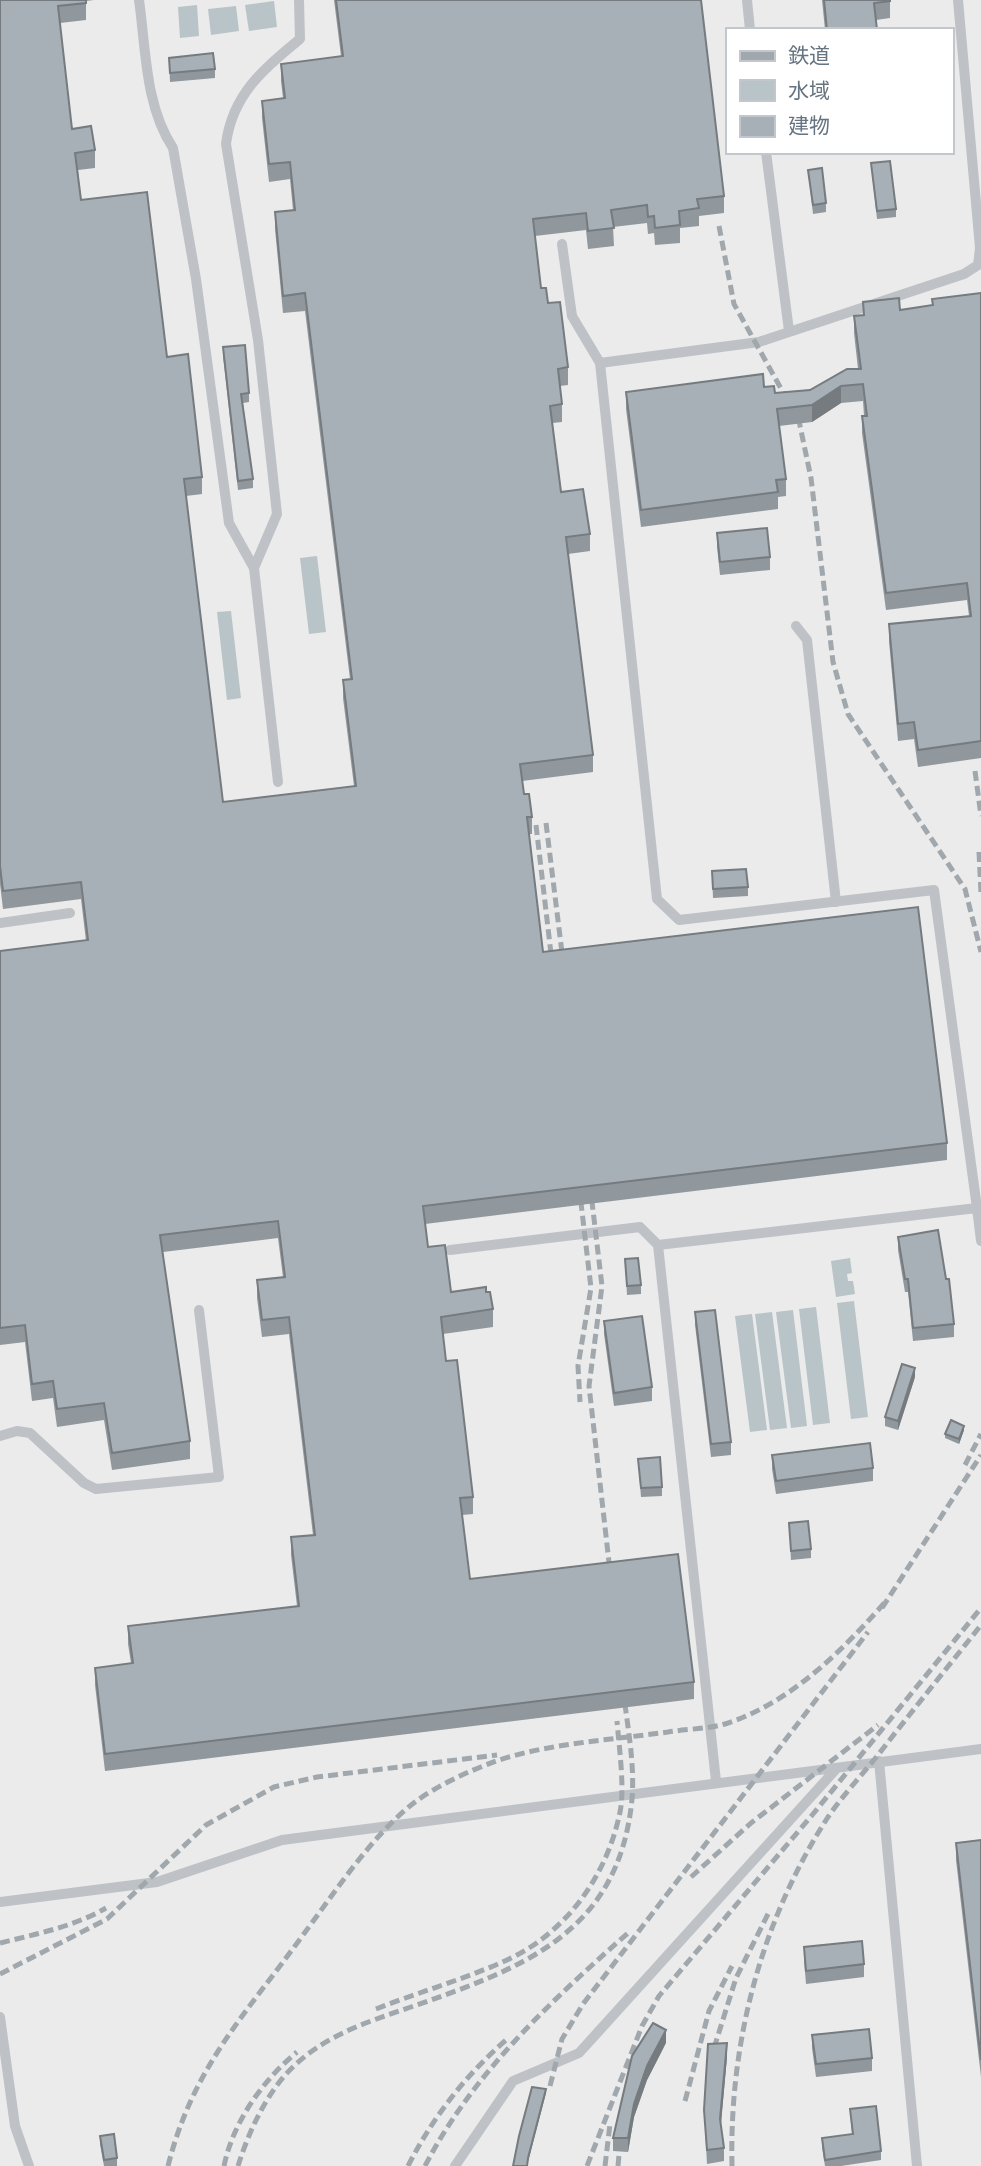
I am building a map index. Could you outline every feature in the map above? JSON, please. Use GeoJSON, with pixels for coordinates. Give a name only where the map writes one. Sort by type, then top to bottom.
{"type":"FeatureCollection","features":[{"type":"Feature","properties":{"kind":"lane"},"geometry":{"type":"LineString","coordinates":[[139,0],[153,102],[162,131],[173,148],[196,279],[229,523],[254,568],[278,782]]}},
{"type":"Feature","properties":{"kind":"lane"},"geometry":{"type":"LineString","coordinates":[[254,568],[277,514],[258,340],[226,144],[228,127],[245,90],[253,79],[300,38],[299,0]]}},
{"type":"Feature","properties":{"kind":"lane"},"geometry":{"type":"LineString","coordinates":[[747,0],[750,28]]}},
{"type":"Feature","properties":{"kind":"lane"},"geometry":{"type":"LineString","coordinates":[[600,363],[759,342],[964,274],[978,265],[980,248],[958,0]]}},
{"type":"Feature","properties":{"kind":"lane"},"geometry":{"type":"LineString","coordinates":[[766,154],[789,331]]}},
{"type":"Feature","properties":{"kind":"lane"},"geometry":{"type":"LineString","coordinates":[[562,244],[572,316],[600,363],[657,899],[679,920],[934,890],[981,1241]]}},
{"type":"Feature","properties":{"kind":"lane"},"geometry":{"type":"LineString","coordinates":[[796,626],[807,640],[836,902]]}},
{"type":"Feature","properties":{"kind":"lane"},"geometry":{"type":"LineString","coordinates":[[0,923],[70,913]]}},
{"type":"Feature","properties":{"kind":"lane"},"geometry":{"type":"LineString","coordinates":[[658,1245],[977,1208]]}},
{"type":"Feature","properties":{"kind":"lane"},"geometry":{"type":"LineString","coordinates":[[450,1250],[640,1227],[658,1245],[716,1781]]}},
{"type":"Feature","properties":{"kind":"lane"},"geometry":{"type":"LineString","coordinates":[[0,1436],[18,1432],[30,1433],[83,1483],[96,1489],[219,1477],[199,1310]]}},
{"type":"Feature","properties":{"kind":"lane"},"geometry":{"type":"LineString","coordinates":[[0,1902],[157,1882],[282,1840],[716,1781],[981,1749]]}},
{"type":"Feature","properties":{"kind":"lane"},"geometry":{"type":"LineString","coordinates":[[879,1761],[917,2166]]}},
{"type":"Feature","properties":{"kind":"lane"},"geometry":{"type":"LineString","coordinates":[[455,2166],[513,2081],[579,2053],[838,1768]]}},
{"type":"Feature","properties":{"kind":"lane"},"geometry":{"type":"LineString","coordinates":[[0,2017],[15,2126],[29,2166]]}},
{"type":"Feature","properties":{"kind":"shaded area"},"geometry":{"type":"Polygon","coordinates":[[[0,0],[981,0],[981,2166],[0,2166],[0,0]]]}},
{"type":"Feature","properties":{"kind":"water"},"geometry":{"type":"Polygon","coordinates":[[[274,1],[277,27],[249,31],[245,5],[274,1]]]}},
{"type":"Feature","properties":{"kind":"water"},"geometry":{"type":"Polygon","coordinates":[[[197,5],[199,36],[180,38],[178,7],[197,5]]]}},
{"type":"Feature","properties":{"kind":"water"},"geometry":{"type":"Polygon","coordinates":[[[236,6],[239,31],[211,35],[208,9],[236,6]]]}},
{"type":"Feature","properties":{"kind":"water"},"geometry":{"type":"Polygon","coordinates":[[[317,556],[326,632],[309,634],[300,558],[317,556]]]}},
{"type":"Feature","properties":{"kind":"water"},"geometry":{"type":"Polygon","coordinates":[[[231,611],[241,698],[227,700],[217,612],[231,611]]]}},
{"type":"Feature","properties":{"kind":"water"},"geometry":{"type":"Polygon","coordinates":[[[850,1258],[852,1273],[847,1274],[848,1281],[853,1281],[855,1294],[836,1297],[831,1261],[850,1258]]]}},
{"type":"Feature","properties":{"kind":"water"},"geometry":{"type":"Polygon","coordinates":[[[854,1301],[868,1417],[851,1419],[837,1303],[854,1301]]]}},
{"type":"Feature","properties":{"kind":"water"},"geometry":{"type":"Polygon","coordinates":[[[816,1307],[830,1423],[813,1425],[799,1309],[816,1307]]]}},
{"type":"Feature","properties":{"kind":"water"},"geometry":{"type":"Polygon","coordinates":[[[793,1310],[807,1426],[791,1428],[776,1312],[793,1310]]]}},
{"type":"Feature","properties":{"kind":"water"},"geometry":{"type":"Polygon","coordinates":[[[772,1312],[787,1428],[770,1430],[755,1314],[772,1312]]]}},
{"type":"Feature","properties":{"kind":"water"},"geometry":{"type":"Polygon","coordinates":[[[752,1314],[767,1430],[750,1432],[735,1316],[752,1314]]]}},
{"type":"Feature","properties":{"kind":"building"},"geometry":{"type":"Polygon","coordinates":[[[0,0],[86,0],[86,3],[58,6],[72,129],[91,126],[95,150],[75,153],[81,200],[147,192],[167,357],[188,354],[202,477],[184,479],[223,802],[356,786],[343,680],[352,679],[305,293],[283,296],[275,212],[295,210],[290,162],[269,164],[262,101],[285,98],[281,64],[343,56],[336,0],[701,0],[724,196],[697,199],[699,208],[679,211],[680,225],[655,228],[654,216],[648,217],[647,205],[611,210],[614,228],[588,231],[586,213],[533,219],[541,288],[546,288],[548,303],[560,302],[568,367],[558,369],[562,404],[550,406],[561,492],[583,489],[590,534],[566,537],[593,755],[520,764],[524,794],[529,794],[532,817],[527,817],[543,952],[918,907],[947,1143],[423,1206],[428,1247],[445,1245],[451,1292],[486,1287],[486,1292],[490,1292],[493,1309],[441,1317],[446,1361],[457,1360],[473,1497],[460,1498],[470,1579],[678,1554],[694,1682],[105,1754],[95,1668],[133,1663],[128,1626],[299,1606],[291,1537],[315,1535],[289,1317],[262,1320],[257,1280],[285,1277],[278,1221],[160,1235],[190,1441],[112,1453],[104,1403],[57,1409],[53,1381],[32,1384],[25,1325],[0,1328],[0,951],[88,940],[81,882],[3,891],[0,866],[0,0]]]}},
{"type":"Feature","properties":{"kind":"building"},"geometry":{"type":"Polygon","coordinates":[[[824,0],[890,0],[874,3],[877,28],[827,28],[824,0]]]}},
{"type":"Feature","properties":{"kind":"building"},"geometry":{"type":"Polygon","coordinates":[[[213,53],[215,69],[170,73],[169,58],[213,53]]]}},
{"type":"Feature","properties":{"kind":"building"},"geometry":{"type":"Polygon","coordinates":[[[890,161],[896,209],[877,211],[871,163],[890,161]]]}},
{"type":"Feature","properties":{"kind":"building"},"geometry":{"type":"Polygon","coordinates":[[[822,168],[826,203],[813,205],[808,170],[822,168]]]}},
{"type":"Feature","properties":{"kind":"building"},"geometry":{"type":"Polygon","coordinates":[[[981,293],[981,741],[918,750],[914,722],[898,724],[889,624],[971,616],[967,583],[886,593],[862,416],[867,416],[863,384],[841,386],[812,405],[777,409],[786,479],[776,480],[778,492],[641,510],[626,392],[763,374],[764,387],[774,386],[775,393],[810,390],[847,369],[861,369],[854,316],[864,315],[863,302],[899,298],[900,310],[933,305],[932,299],[981,293]]]}},
{"type":"Feature","properties":{"kind":"building"},"geometry":{"type":"Polygon","coordinates":[[[245,345],[249,393],[241,394],[253,479],[238,481],[223,347],[245,345]]]}},
{"type":"Feature","properties":{"kind":"building"},"geometry":{"type":"Polygon","coordinates":[[[767,528],[770,557],[720,562],[717,533],[767,528]]]}},
{"type":"Feature","properties":{"kind":"building"},"geometry":{"type":"Polygon","coordinates":[[[746,869],[748,887],[713,889],[712,871],[746,869]]]}},
{"type":"Feature","properties":{"kind":"building"},"geometry":{"type":"Polygon","coordinates":[[[938,1230],[946,1279],[949,1279],[954,1324],[913,1328],[908,1279],[905,1279],[898,1237],[938,1230]]]}},
{"type":"Feature","properties":{"kind":"building"},"geometry":{"type":"Polygon","coordinates":[[[638,1258],[641,1285],[627,1286],[625,1259],[638,1258]]]}},
{"type":"Feature","properties":{"kind":"building"},"geometry":{"type":"Polygon","coordinates":[[[715,1310],[731,1442],[711,1444],[695,1312],[715,1310]]]}},
{"type":"Feature","properties":{"kind":"building"},"geometry":{"type":"Polygon","coordinates":[[[642,1316],[652,1387],[614,1393],[604,1321],[642,1316]]]}},
{"type":"Feature","properties":{"kind":"building"},"geometry":{"type":"Polygon","coordinates":[[[902,1364],[915,1368],[898,1421],[885,1417],[902,1364]]]}},
{"type":"Feature","properties":{"kind":"building"},"geometry":{"type":"Polygon","coordinates":[[[951,1420],[964,1426],[959,1439],[945,1434],[951,1420]]]}},
{"type":"Feature","properties":{"kind":"building"},"geometry":{"type":"Polygon","coordinates":[[[870,1443],[873,1468],[776,1481],[772,1455],[870,1443]]]}},
{"type":"Feature","properties":{"kind":"building"},"geometry":{"type":"Polygon","coordinates":[[[660,1457],[662,1487],[641,1488],[638,1459],[660,1457]]]}},
{"type":"Feature","properties":{"kind":"building"},"geometry":{"type":"Polygon","coordinates":[[[808,1521],[811,1549],[791,1551],[789,1523],[808,1521]]]}},
{"type":"Feature","properties":{"kind":"building"},"geometry":{"type":"Polygon","coordinates":[[[981,1840],[981,2060],[956,1843],[981,1840]]]}},
{"type":"Feature","properties":{"kind":"building"},"geometry":{"type":"Polygon","coordinates":[[[862,1941],[864,1964],[806,1971],[804,1947],[862,1941]]]}},
{"type":"Feature","properties":{"kind":"building"},"geometry":{"type":"Polygon","coordinates":[[[653,2023],[666,2030],[647,2066],[634,2104],[628,2138],[613,2138],[632,2056],[653,2023]]]}},
{"type":"Feature","properties":{"kind":"building"},"geometry":{"type":"Polygon","coordinates":[[[869,2029],[872,2058],[816,2064],[812,2035],[869,2029]]]}},
{"type":"Feature","properties":{"kind":"building"},"geometry":{"type":"Polygon","coordinates":[[[727,2043],[720,2119],[724,2148],[707,2150],[704,2110],[708,2044],[727,2043]]]}},
{"type":"Feature","properties":{"kind":"building"},"geometry":{"type":"Polygon","coordinates":[[[532,2087],[546,2089],[527,2166],[513,2166],[519,2136],[532,2087]]]}},
{"type":"Feature","properties":{"kind":"building"},"geometry":{"type":"Polygon","coordinates":[[[876,2106],[881,2151],[825,2160],[822,2138],[853,2134],[850,2109],[876,2106]]]}},
{"type":"Feature","properties":{"kind":"building"},"geometry":{"type":"Polygon","coordinates":[[[114,2134],[117,2158],[104,2160],[100,2136],[114,2134]]]}},
{"type":"Feature","properties":{"kind":"railway"},"geometry":{"type":"LineString","coordinates":[[719,226],[734,304],[799,421],[811,478],[833,662],[848,714],[965,889],[981,952]]}},
{"type":"Feature","properties":{"kind":"railway"},"geometry":{"type":"LineString","coordinates":[[975,771],[981,816]]}},
{"type":"Feature","properties":{"kind":"railway"},"geometry":{"type":"LineString","coordinates":[[546,823],[564,969]]}},
{"type":"Feature","properties":{"kind":"railway"},"geometry":{"type":"LineString","coordinates":[[536,825],[553,971]]}},
{"type":"Feature","properties":{"kind":"railway"},"geometry":{"type":"LineString","coordinates":[[979,852],[981,893]]}},
{"type":"Feature","properties":{"kind":"railway"},"geometry":{"type":"LineString","coordinates":[[590,1185],[602,1286],[589,1386],[611,1580]]}},
{"type":"Feature","properties":{"kind":"railway"},"geometry":{"type":"LineString","coordinates":[[579,1186],[591,1288],[578,1366],[580,1402]]}},
{"type":"Feature","properties":{"kind":"railway"},"geometry":{"type":"LineString","coordinates":[[965,1465],[981,1434]]}},
{"type":"Feature","properties":{"kind":"railway"},"geometry":{"type":"LineString","coordinates":[[882,1608],[981,1455]]}},
{"type":"Feature","properties":{"kind":"railway"},"geometry":{"type":"LineString","coordinates":[[168,2166],[191,2099],[223,2043],[355,1865],[399,1815],[415,1802],[465,1774],[517,1755],[581,1743],[711,1727],[749,1715],[794,1689],[814,1673],[834,1656],[887,1600]]}},
{"type":"Feature","properties":{"kind":"railway"},"geometry":{"type":"LineString","coordinates":[[587,2166],[642,2026],[659,1996],[813,1814],[981,1608]]}},
{"type":"Feature","properties":{"kind":"railway"},"geometry":{"type":"LineString","coordinates":[[732,2166],[736,2074],[743,2029],[767,1941],[784,1898],[828,1817],[981,1625]]}},
{"type":"Feature","properties":{"kind":"railway"},"geometry":{"type":"LineString","coordinates":[[550,2086],[562,2039],[583,2004],[868,1632]]}},
{"type":"Feature","properties":{"kind":"railway"},"geometry":{"type":"LineString","coordinates":[[238,2166],[253,2126],[276,2087],[295,2065],[320,2045],[348,2030],[488,1978],[525,1961],[557,1940],[585,1915],[607,1884],[623,1845],[632,1799],[632,1757],[623,1688]]}},
{"type":"Feature","properties":{"kind":"railway"},"geometry":{"type":"LineString","coordinates":[[376,2009],[475,1973],[528,1949],[548,1934],[581,1900],[605,1858],[620,1812],[622,1780],[617,1721]]}},
{"type":"Feature","properties":{"kind":"railway"},"geometry":{"type":"LineString","coordinates":[[691,1877],[751,1823],[878,1725]]}},
{"type":"Feature","properties":{"kind":"railway"},"geometry":{"type":"LineString","coordinates":[[0,1974],[107,1919],[206,1825],[274,1787],[317,1777],[497,1755]]}},
{"type":"Feature","properties":{"kind":"railway"},"geometry":{"type":"LineString","coordinates":[[0,1943],[67,1925],[106,1908]]}},
{"type":"Feature","properties":{"kind":"railway"},"geometry":{"type":"LineString","coordinates":[[714,2048],[736,1978],[769,1912]]}},
{"type":"Feature","properties":{"kind":"railway"},"geometry":{"type":"LineString","coordinates":[[425,2166],[444,2132],[490,2069],[543,2012],[628,1933]]}},
{"type":"Feature","properties":{"kind":"railway"},"geometry":{"type":"LineString","coordinates":[[685,2101],[709,2011],[732,1966]]}},
{"type":"Feature","properties":{"kind":"railway"},"geometry":{"type":"LineString","coordinates":[[408,2166],[451,2098],[506,2040]]}},
{"type":"Feature","properties":{"kind":"railway"},"geometry":{"type":"LineString","coordinates":[[224,2166],[234,2134],[251,2103],[273,2075],[297,2052]]}},
{"type":"Feature","properties":{"kind":"railway"},"geometry":{"type":"LineString","coordinates":[[605,2166],[610,2124]]}},
{"type":"Feature","properties":{"kind":"railway"},"geometry":{"type":"LineString","coordinates":[[618,2166],[619,2155]]}}]}
